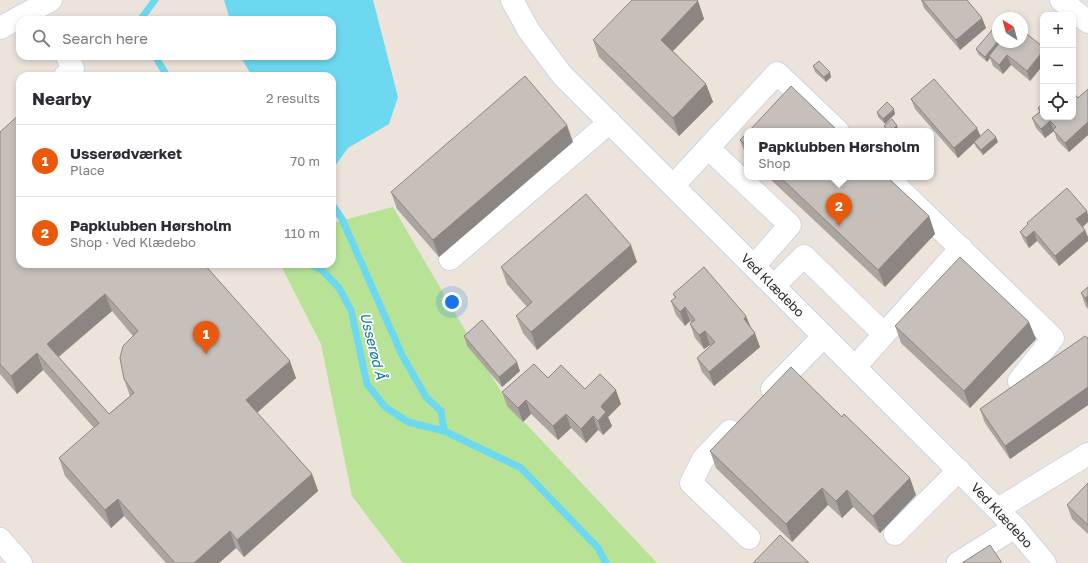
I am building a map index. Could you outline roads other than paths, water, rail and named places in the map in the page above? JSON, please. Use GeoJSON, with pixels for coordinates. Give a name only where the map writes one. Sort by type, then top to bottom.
{"type":"FeatureCollection","features":[{"type":"Feature","properties":{"kind":"street","name":"Ved Klædebo"},"geometry":{"type":"LineString","coordinates":[[512,0],[529,31],[562,75],[959,470],[1015,527],[1045,563]]}},
{"type":"Feature","properties":{"kind":"street"},"geometry":{"type":"LineString","coordinates":[[1061,0],[1088,22]]}},
{"type":"Feature","properties":{"kind":"street"},"geometry":{"type":"LineString","coordinates":[[29,16],[49,8]]}},
{"type":"Feature","properties":{"kind":"street"},"geometry":{"type":"LineString","coordinates":[[0,28],[16,21]]}},
{"type":"Feature","properties":{"kind":"street"},"geometry":{"type":"LineString","coordinates":[[69,60],[73,69],[70,72]]}},
{"type":"Feature","properties":{"kind":"street"},"geometry":{"type":"LineString","coordinates":[[673,186],[777,73],[835,128]]}},
{"type":"Feature","properties":{"kind":"street"},"geometry":{"type":"LineString","coordinates":[[450,259],[610,122]]}},
{"type":"Feature","properties":{"kind":"street"},"geometry":{"type":"LineString","coordinates":[[708,148],[790,225],[754,266]]}},
{"type":"Feature","properties":{"kind":"street"},"geometry":{"type":"LineString","coordinates":[[890,180],[1052,338],[1019,381]]}},
{"type":"Feature","properties":{"kind":"street"},"geometry":{"type":"LineString","coordinates":[[855,367],[883,333],[961,248]]}},
{"type":"Feature","properties":{"kind":"street"},"geometry":{"type":"LineString","coordinates":[[774,286],[804,256],[883,333]]}},
{"type":"Feature","properties":{"kind":"street"},"geometry":{"type":"LineString","coordinates":[[749,538],[691,483],[703,459],[824,336]]}},
{"type":"Feature","properties":{"kind":"street"},"geometry":{"type":"LineString","coordinates":[[998,510],[1088,454]]}},
{"type":"Feature","properties":{"kind":"street"},"geometry":{"type":"LineString","coordinates":[[895,534],[959,470]]}},
{"type":"Feature","properties":{"kind":"street"},"geometry":{"type":"LineString","coordinates":[[958,563],[1015,527]]}},
{"type":"Feature","properties":{"kind":"street"},"geometry":{"type":"LineString","coordinates":[[0,539],[21,563]]}},
{"type":"Feature","properties":{"kind":"water"},"geometry":{"type":"Polygon","coordinates":[[[224,0],[373,0],[398,97],[389,124],[348,148],[336,164],[336,72],[250,72],[242,60],[336,60],[336,16],[229,16],[224,0]]]}},
{"type":"Feature","properties":{"kind":"waterway","name":"Usserød Å"},"geometry":{"type":"LineString","coordinates":[[143,16],[155,0]]}},
{"type":"Feature","properties":{"kind":"waterway","name":"Usserød Å"},"geometry":{"type":"LineString","coordinates":[[157,60],[165,72]]}},
{"type":"Feature","properties":{"kind":"waterway"},"geometry":{"type":"LineString","coordinates":[[336,210],[342,219],[402,355],[426,397],[441,411],[444,431]]}},
{"type":"Feature","properties":{"kind":"waterway","name":"Usserød Å"},"geometry":{"type":"LineString","coordinates":[[318,268],[322,270],[339,288],[351,310],[367,384],[385,407],[408,422],[444,431],[521,468],[598,548],[606,563]]}},
{"type":"Feature","properties":{"kind":"place","name":"Papklubben Hørsholm"},"geometry":{"type":"Point","coordinates":[839,226]}},
{"type":"Feature","properties":{"kind":"place","name":"Usserødværket"},"geometry":{"type":"Point","coordinates":[206,354]}}]}
